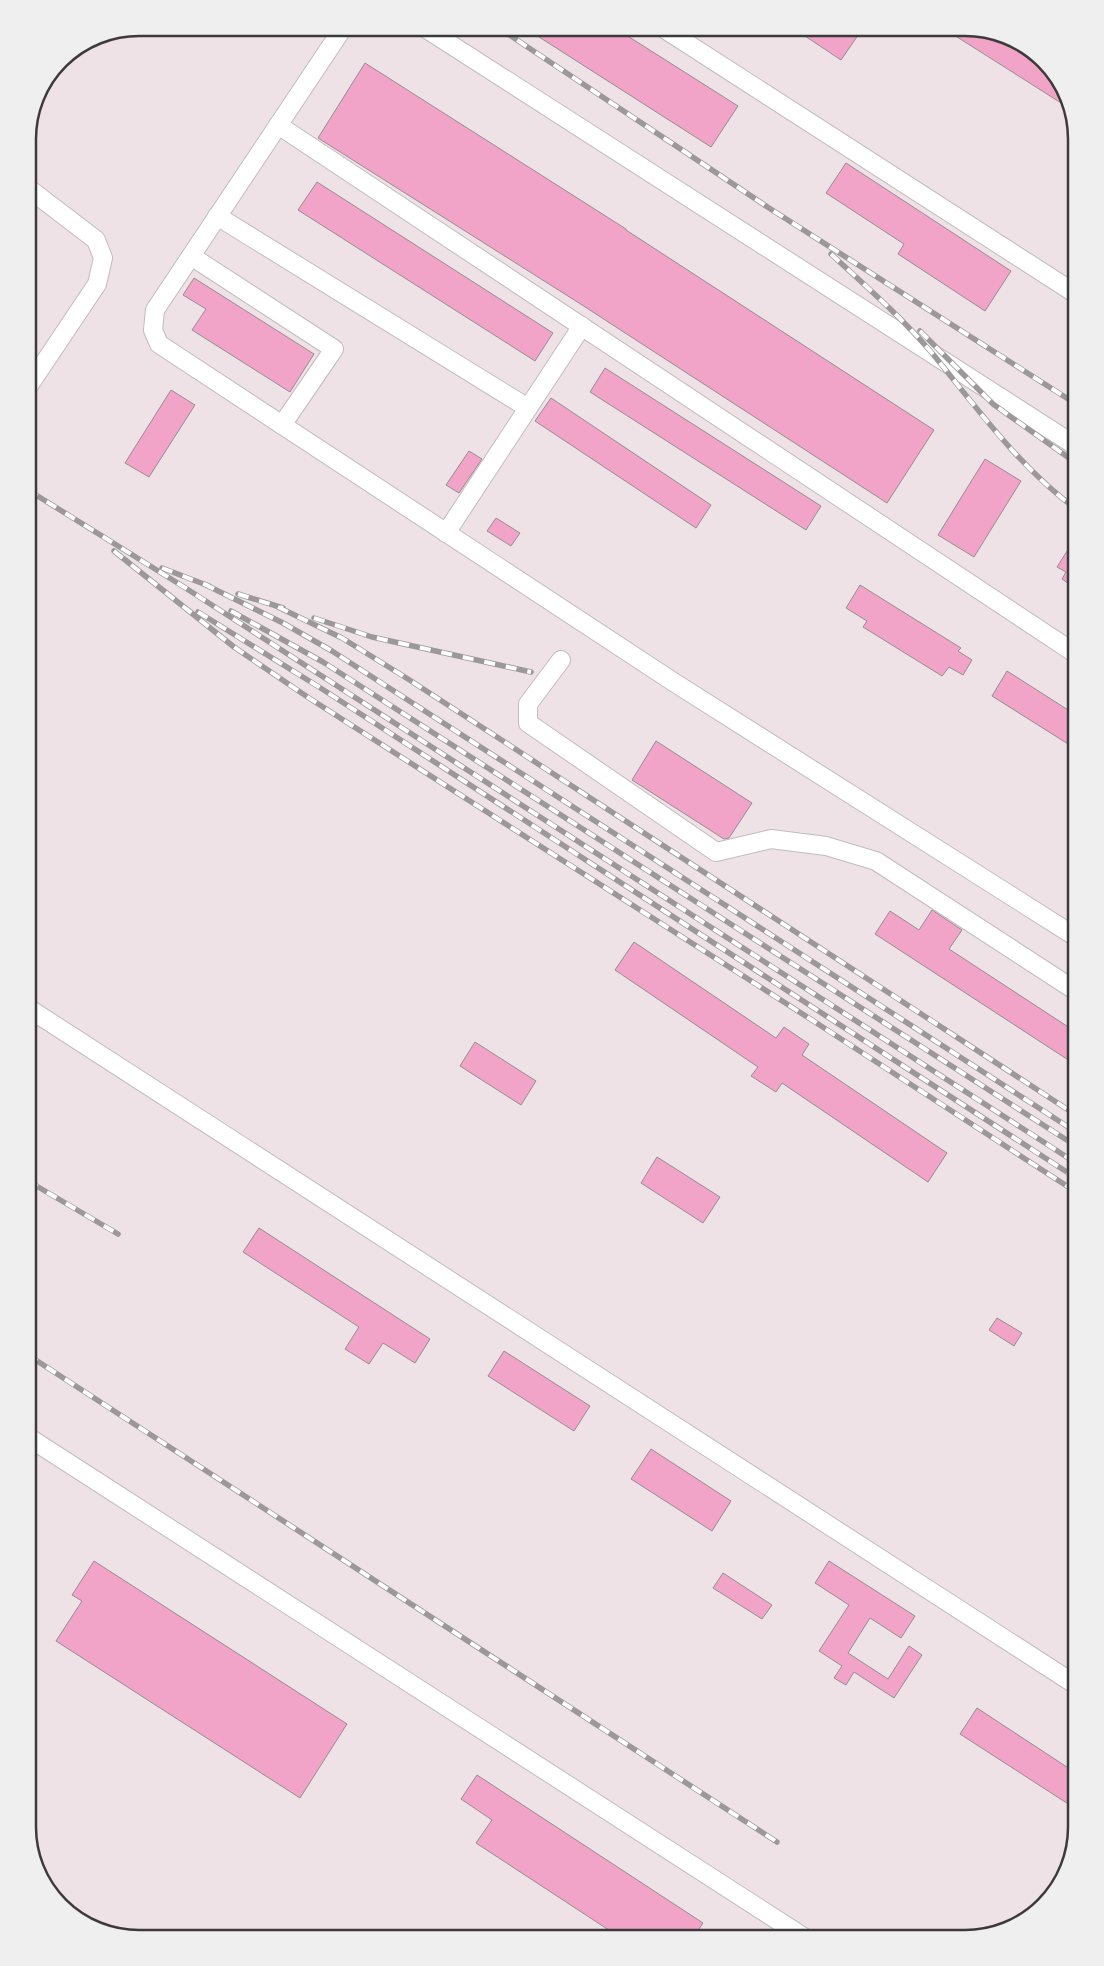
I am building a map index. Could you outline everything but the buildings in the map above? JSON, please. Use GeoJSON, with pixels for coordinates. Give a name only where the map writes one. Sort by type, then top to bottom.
{"type":"FeatureCollection","features":[{"type":"Feature","properties":{"kind":"street"},"geometry":{"type":"LineString","coordinates":[[337,36],[155,310],[153,330],[159,344],[675,683],[1068,932]]}},
{"type":"Feature","properties":{"kind":"street"},"geometry":{"type":"LineString","coordinates":[[437,36],[1068,441]]}},
{"type":"Feature","properties":{"kind":"street"},"geometry":{"type":"LineString","coordinates":[[675,36],[1068,289]]}},
{"type":"Feature","properties":{"kind":"street"},"geometry":{"type":"LineString","coordinates":[[278,125],[1068,649]]}},
{"type":"Feature","properties":{"kind":"street"},"geometry":{"type":"LineString","coordinates":[[36,194],[96,240],[103,258],[97,284],[36,375]]}},
{"type":"Feature","properties":{"kind":"street"},"geometry":{"type":"LineString","coordinates":[[217,216],[528,408]]}},
{"type":"Feature","properties":{"kind":"street"},"geometry":{"type":"LineString","coordinates":[[191,256],[334,349],[282,425]]}},
{"type":"Feature","properties":{"kind":"street"},"geometry":{"type":"LineString","coordinates":[[446,533],[582,326]]}},
{"type":"Feature","properties":{"kind":"street"},"geometry":{"type":"LineString","coordinates":[[561,660],[528,704],[528,723],[716,852],[771,839],[826,846],[876,861],[1068,986]]}},
{"type":"Feature","properties":{"kind":"street"},"geometry":{"type":"LineString","coordinates":[[36,1013],[1068,1680]]}},
{"type":"Feature","properties":{"kind":"street"},"geometry":{"type":"LineString","coordinates":[[36,1442],[786,1930]]}},
{"type":"Feature","properties":{"kind":"shaded area"},"geometry":{"type":"Polygon","coordinates":[[[971,36],[998,42],[1022,54],[1042,71],[1060,100],[1067,126],[1068,139],[1068,1827],[1062,1860],[1050,1884],[1033,1904],[1004,1922],[978,1929],[965,1930],[133,1930],[106,1924],[82,1912],[62,1895],[47,1872],[38,1847],[36,1833],[36,133],[44,100],[62,71],[88,50],[106,42],[126,37],[971,36]]]}},
{"type":"Feature","properties":{"kind":"railway"},"geometry":{"type":"LineString","coordinates":[[511,36],[769,208],[1068,399]]}},
{"type":"Feature","properties":{"kind":"railway"},"geometry":{"type":"LineString","coordinates":[[831,254],[908,327],[932,353],[1017,456],[1068,503]]}},
{"type":"Feature","properties":{"kind":"railway"},"geometry":{"type":"LineString","coordinates":[[920,331],[993,404],[1068,457]]}},
{"type":"Feature","properties":{"kind":"railway"},"geometry":{"type":"LineString","coordinates":[[36,495],[184,587],[1068,1158]]}},
{"type":"Feature","properties":{"kind":"railway"},"geometry":{"type":"LineString","coordinates":[[114,551],[234,647],[309,698],[815,1022],[1068,1187]]}},
{"type":"Feature","properties":{"kind":"railway"},"geometry":{"type":"LineString","coordinates":[[162,568],[209,586]]}},
{"type":"Feature","properties":{"kind":"railway"},"geometry":{"type":"LineString","coordinates":[[204,584],[283,623],[332,651],[1068,1127]]}},
{"type":"Feature","properties":{"kind":"railway"},"geometry":{"type":"LineString","coordinates":[[238,594],[283,608]]}},
{"type":"Feature","properties":{"kind":"railway"},"geometry":{"type":"LineString","coordinates":[[278,607],[342,638],[408,679],[1068,1110]]}},
{"type":"Feature","properties":{"kind":"railway"},"geometry":{"type":"LineString","coordinates":[[231,611],[323,662],[1068,1141]]}},
{"type":"Feature","properties":{"kind":"railway"},"geometry":{"type":"LineString","coordinates":[[198,612],[319,687],[1068,1173]]}},
{"type":"Feature","properties":{"kind":"railway"},"geometry":{"type":"LineString","coordinates":[[314,618],[372,637],[531,672]]}},
{"type":"Feature","properties":{"kind":"railway"},"geometry":{"type":"LineString","coordinates":[[36,1186],[118,1234]]}},
{"type":"Feature","properties":{"kind":"railway"},"geometry":{"type":"LineString","coordinates":[[36,1360],[777,1842]]}}]}
